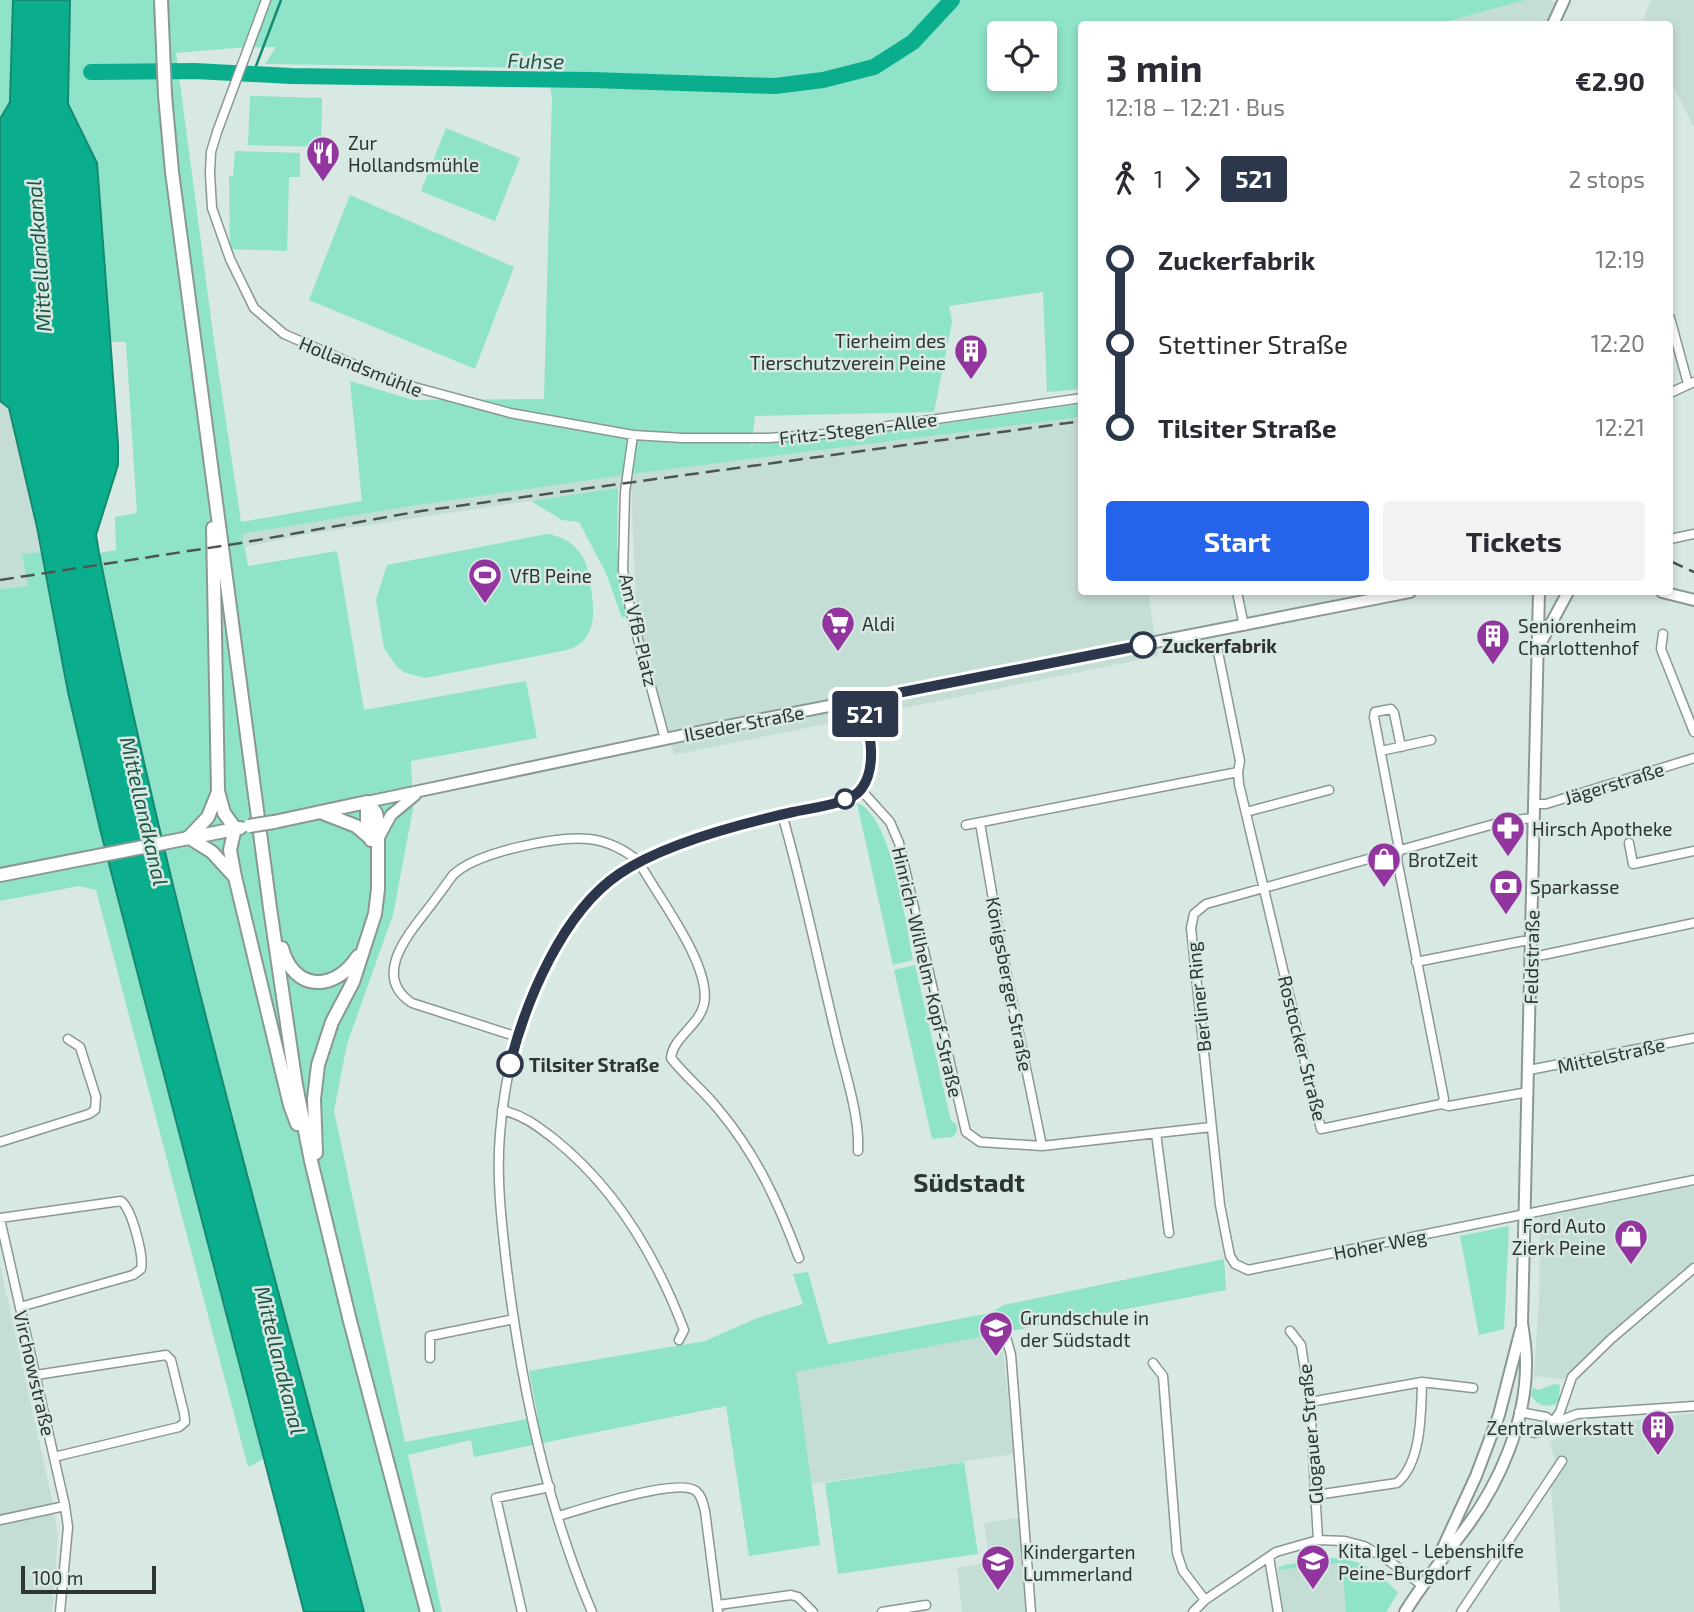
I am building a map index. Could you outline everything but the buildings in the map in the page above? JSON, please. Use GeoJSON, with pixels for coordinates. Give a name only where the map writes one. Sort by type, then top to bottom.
{"type":"FeatureCollection","features":[{"type":"Feature","properties":{"kind":"main road"},"geometry":{"type":"LineString","coordinates":[[161,0],[172,172],[296,1085],[311,1161],[427,1612]]}},
{"type":"Feature","properties":{"kind":"main road"},"geometry":{"type":"LineString","coordinates":[[212,468],[218,790],[224,813],[242,827]]}},
{"type":"Feature","properties":{"kind":"main road"},"geometry":{"type":"LineString","coordinates":[[188,837],[208,817],[218,790]]}},
{"type":"Feature","properties":{"kind":"main road"},"geometry":{"type":"LineString","coordinates":[[0,875],[368,803],[376,813],[377,901],[353,982],[327,1035],[318,1065],[314,1099],[317,1185]]}},
{"type":"Feature","properties":{"kind":"main road"},"geometry":{"type":"LineString","coordinates":[[320,812],[356,826],[375,838]]}},
{"type":"Feature","properties":{"kind":"main road"},"geometry":{"type":"LineString","coordinates":[[242,827],[229,850],[290,1105],[311,1161]]}},
{"type":"Feature","properties":{"kind":"main road"},"geometry":{"type":"LineString","coordinates":[[188,837],[219,858],[235,877]]}},
{"type":"Feature","properties":{"kind":"main road"},"geometry":{"type":"LineString","coordinates":[[270,908],[285,958],[290,967],[302,978],[310,981],[338,978],[347,971],[367,940]]}},
{"type":"Feature","properties":{"kind":"street","name":"Hollandsmühle"},"geometry":{"type":"LineString","coordinates":[[266,0],[211,152],[212,208],[220,233],[254,308],[284,334],[353,367],[392,382],[510,413],[633,435]]}},
{"type":"Feature","properties":{"kind":"street"},"geometry":{"type":"LineString","coordinates":[[1554,21],[1564,0]]}},
{"type":"Feature","properties":{"kind":"street"},"geometry":{"type":"LineString","coordinates":[[1673,327],[1691,383],[1673,392]]}},
{"type":"Feature","properties":{"kind":"street","name":"Fritz-Stegen-Allee"},"geometry":{"type":"LineString","coordinates":[[633,435],[725,438],[805,436],[1078,399]]}},
{"type":"Feature","properties":{"kind":"street","name":"Am VfB-Platz"},"geometry":{"type":"LineString","coordinates":[[633,435],[625,492],[624,570],[631,613],[666,739]]}},
{"type":"Feature","properties":{"kind":"street"},"geometry":{"type":"LineString","coordinates":[[1673,538],[1694,534]]}},
{"type":"Feature","properties":{"kind":"street"},"geometry":{"type":"LineString","coordinates":[[1238,595],[1244,625]]}},
{"type":"Feature","properties":{"kind":"street","name":"Ilseder Straße"},"geometry":{"type":"LineString","coordinates":[[368,803],[666,739],[1395,595]]}},
{"type":"Feature","properties":{"kind":"street","name":"Feldstraße"},"geometry":{"type":"LineString","coordinates":[[1432,1571],[1482,1504],[1496,1480],[1515,1428],[1526,1361],[1522,1323],[1539,595]]}},
{"type":"Feature","properties":{"kind":"street"},"geometry":{"type":"LineString","coordinates":[[1538,648],[1567,595]]}},
{"type":"Feature","properties":{"kind":"street"},"geometry":{"type":"LineString","coordinates":[[1673,595],[1694,600]]}},
{"type":"Feature","properties":{"kind":"street"},"geometry":{"type":"LineString","coordinates":[[1663,634],[1661,649],[1694,732]]}},
{"type":"Feature","properties":{"kind":"street"},"geometry":{"type":"LineString","coordinates":[[1218,652],[1240,761],[1238,772],[1265,889]]}},
{"type":"Feature","properties":{"kind":"street"},"geometry":{"type":"LineString","coordinates":[[592,1612],[550,1487],[532,1415],[504,1247],[499,1178],[502,1110],[518,1037],[534,990],[564,935],[605,884],[639,862],[722,830],[834,803],[861,790],[867,778],[870,757],[862,700]]}},
{"type":"Feature","properties":{"kind":"street"},"geometry":{"type":"LineString","coordinates":[[1401,747],[1394,713],[1391,709],[1375,712],[1399,849],[1397,859],[1444,1099],[1441,1104]]}},
{"type":"Feature","properties":{"kind":"street"},"geometry":{"type":"LineString","coordinates":[[1381,751],[1431,740]]}},
{"type":"Feature","properties":{"kind":"street","name":"Jägerstraße"},"geometry":{"type":"LineString","coordinates":[[1534,804],[1546,804],[1694,758]]}},
{"type":"Feature","properties":{"kind":"street"},"geometry":{"type":"LineString","coordinates":[[966,825],[1238,772]]}},
{"type":"Feature","properties":{"kind":"street","name":"Hinrich-Wilhelm-Kopf-Straße"},"geometry":{"type":"LineString","coordinates":[[861,790],[890,821],[899,843],[966,1132],[980,1142],[1042,1146]]}},
{"type":"Feature","properties":{"kind":"street"},"geometry":{"type":"LineString","coordinates":[[1246,812],[1329,790]]}},
{"type":"Feature","properties":{"kind":"street"},"geometry":{"type":"LineString","coordinates":[[375,838],[399,806],[421,792]]}},
{"type":"Feature","properties":{"kind":"street"},"geometry":{"type":"LineString","coordinates":[[782,814],[851,1100],[859,1140],[858,1151]]}},
{"type":"Feature","properties":{"kind":"street","name":"Berliner Ring"},"geometry":{"type":"LineString","coordinates":[[1235,1264],[1230,1255],[1220,1205],[1211,1127],[1192,918],[1196,910],[1206,904],[1399,849],[1505,821],[1534,818]]}},
{"type":"Feature","properties":{"kind":"street","name":"Königsberger Straße"},"geometry":{"type":"LineString","coordinates":[[980,823],[1001,946],[1042,1146]]}},
{"type":"Feature","properties":{"kind":"street"},"geometry":{"type":"LineString","coordinates":[[518,1037],[406,999],[396,985],[394,975],[396,958],[405,939],[453,875],[460,868],[480,859],[540,844],[590,839],[630,854],[639,862],[691,951],[705,990],[701,1013],[693,1027],[672,1049],[671,1058],[720,1111],[754,1157],[774,1195],[799,1258]]}},
{"type":"Feature","properties":{"kind":"street"},"geometry":{"type":"LineString","coordinates":[[1629,843],[1633,864],[1694,851]]}},
{"type":"Feature","properties":{"kind":"street","name":"Rostocker Straße"},"geometry":{"type":"LineString","coordinates":[[1265,889],[1321,1129],[1441,1104],[1449,1106],[1528,1092]]}},
{"type":"Feature","properties":{"kind":"street"},"geometry":{"type":"LineString","coordinates":[[1531,956],[1694,923]]}},
{"type":"Feature","properties":{"kind":"street"},"geometry":{"type":"LineString","coordinates":[[1416,962],[1531,941]]}},
{"type":"Feature","properties":{"kind":"street","name":"Mittelstraße"},"geometry":{"type":"LineString","coordinates":[[1529,1070],[1694,1038]]}},
{"type":"Feature","properties":{"kind":"street"},"geometry":{"type":"LineString","coordinates":[[0,1142],[89,1114],[94,1110],[96,1097],[80,1047],[68,1039]]}},
{"type":"Feature","properties":{"kind":"street"},"geometry":{"type":"LineString","coordinates":[[502,1110],[530,1119],[564,1147],[622,1210],[658,1270],[677,1311],[684,1330],[679,1340]]}},
{"type":"Feature","properties":{"kind":"street"},"geometry":{"type":"LineString","coordinates":[[1042,1146],[1211,1127]]}},
{"type":"Feature","properties":{"kind":"street"},"geometry":{"type":"LineString","coordinates":[[1156,1133],[1169,1233]]}},
{"type":"Feature","properties":{"kind":"street","name":"Hoher Weg"},"geometry":{"type":"LineString","coordinates":[[1235,1264],[1248,1270],[1278,1265],[1694,1180]]}},
{"type":"Feature","properties":{"kind":"street"},"geometry":{"type":"LineString","coordinates":[[0,1218],[121,1201],[128,1209],[142,1258],[141,1269],[133,1275],[20,1307]]}},
{"type":"Feature","properties":{"kind":"street","name":"Virchowstraße"},"geometry":{"type":"LineString","coordinates":[[0,1218],[2,1241],[20,1307],[65,1506],[68,1527],[60,1612]]}},
{"type":"Feature","properties":{"kind":"street"},"geometry":{"type":"LineString","coordinates":[[1499,1415],[1515,1428],[1535,1433],[1547,1430],[1554,1423],[1572,1377],[1611,1339],[1694,1268]]}},
{"type":"Feature","properties":{"kind":"street"},"geometry":{"type":"LineString","coordinates":[[430,1358],[429,1336],[514,1319]]}},
{"type":"Feature","properties":{"kind":"street"},"geometry":{"type":"LineString","coordinates":[[1002,1323],[1011,1355],[1031,1612]]}},
{"type":"Feature","properties":{"kind":"street","name":"Feldstraße"},"geometry":{"type":"LineString","coordinates":[[1432,1571],[1476,1476],[1499,1415],[1522,1323]]}},
{"type":"Feature","properties":{"kind":"street","name":"Glogauer Straße"},"geometry":{"type":"LineString","coordinates":[[1290,1331],[1301,1345],[1310,1402],[1318,1540]]}},
{"type":"Feature","properties":{"kind":"street"},"geometry":{"type":"LineString","coordinates":[[36,1376],[166,1355],[172,1360],[184,1413],[185,1422],[179,1427],[54,1457]]}},
{"type":"Feature","properties":{"kind":"street"},"geometry":{"type":"LineString","coordinates":[[1153,1363],[1163,1376],[1177,1553],[1183,1571],[1205,1600]]}},
{"type":"Feature","properties":{"kind":"street"},"geometry":{"type":"LineString","coordinates":[[1316,1495],[1397,1483],[1406,1476],[1421,1428],[1422,1382]]}},
{"type":"Feature","properties":{"kind":"street"},"geometry":{"type":"LineString","coordinates":[[1310,1402],[1422,1382],[1473,1388]]}},
{"type":"Feature","properties":{"kind":"street"},"geometry":{"type":"LineString","coordinates":[[1554,1423],[1577,1414],[1694,1406]]}},
{"type":"Feature","properties":{"kind":"street"},"geometry":{"type":"LineString","coordinates":[[1499,1415],[1519,1412],[1546,1417],[1554,1423]]}},
{"type":"Feature","properties":{"kind":"street"},"geometry":{"type":"LineString","coordinates":[[1461,1612],[1562,1461]]}},
{"type":"Feature","properties":{"kind":"street"},"geometry":{"type":"LineString","coordinates":[[522,1612],[496,1498],[550,1487]]}},
{"type":"Feature","properties":{"kind":"street"},"geometry":{"type":"LineString","coordinates":[[559,1516],[654,1491],[688,1488],[701,1498],[705,1511],[718,1608],[791,1595],[798,1597],[813,1612]]}},
{"type":"Feature","properties":{"kind":"street"},"geometry":{"type":"LineString","coordinates":[[0,1520],[65,1506]]}},
{"type":"Feature","properties":{"kind":"street"},"geometry":{"type":"LineString","coordinates":[[1193,1612],[1205,1600],[1284,1548],[1318,1540],[1345,1541],[1364,1546],[1422,1585]]}},
{"type":"Feature","properties":{"kind":"street"},"geometry":{"type":"LineString","coordinates":[[1269,1557],[1278,1612]]}},
{"type":"Feature","properties":{"kind":"street"},"geometry":{"type":"LineString","coordinates":[[1405,1612],[1432,1571]]}},
{"type":"Feature","properties":{"kind":"street"},"geometry":{"type":"LineString","coordinates":[[882,1612],[926,1605]]}},
{"type":"Feature","properties":{"kind":"shaded area"},"geometry":{"type":"Polygon","coordinates":[[[0,0],[13,0],[10,102],[0,119],[0,0]]]}},
{"type":"Feature","properties":{"kind":"shaded area"},"geometry":{"type":"Polygon","coordinates":[[[70,0],[1526,0],[1448,21],[1078,21],[1078,389],[1047,392],[1043,292],[949,306],[952,322],[934,412],[755,416],[751,448],[753,444],[850,437],[1078,404],[1078,417],[632,474],[242,534],[248,566],[337,551],[364,710],[526,681],[537,738],[411,761],[413,809],[393,915],[347,1044],[334,1111],[405,1442],[538,1417],[529,1371],[705,1341],[757,1318],[803,1304],[793,1274],[808,1272],[828,1344],[990,1313],[1004,1305],[1224,1259],[1226,1290],[796,1372],[820,1545],[749,1556],[726,1406],[474,1457],[471,1440],[408,1455],[442,1612],[364,1612],[223,1084],[157,820],[99,553],[116,550],[115,517],[137,513],[126,342],[110,342],[97,163],[68,104],[70,0]],[[276,47],[176,53],[241,522],[362,501],[350,381],[413,400],[544,399],[552,98],[547,68],[265,64],[276,47]]]}},
{"type":"Feature","properties":{"kind":"shaded area"},"geometry":{"type":"Polygon","coordinates":[[[1526,0],[1551,0],[1565,11],[1561,21],[1448,21],[1526,0]]]}},
{"type":"Feature","properties":{"kind":"shaded area"},"geometry":{"type":"Polygon","coordinates":[[[1651,0],[1694,0],[1694,128],[1673,85],[1673,21],[1643,21],[1651,0]]]}},
{"type":"Feature","properties":{"kind":"shaded area"},"geometry":{"type":"Polygon","coordinates":[[[250,96],[322,98],[321,147],[248,145],[250,96]]]}},
{"type":"Feature","properties":{"kind":"shaded area"},"geometry":{"type":"Polygon","coordinates":[[[446,128],[520,158],[495,221],[421,191],[446,128]]]}},
{"type":"Feature","properties":{"kind":"shaded area"},"geometry":{"type":"Polygon","coordinates":[[[235,151],[300,153],[300,177],[289,177],[287,251],[230,249],[229,176],[233,176],[235,151]]]}},
{"type":"Feature","properties":{"kind":"shaded area"},"geometry":{"type":"Polygon","coordinates":[[[350,195],[514,267],[475,369],[309,300],[350,195]]]}},
{"type":"Feature","properties":{"kind":"shaded area"},"geometry":{"type":"Polygon","coordinates":[[[0,401],[9,408],[42,552],[22,555],[28,586],[0,589],[0,401]]]}},
{"type":"Feature","properties":{"kind":"shaded area"},"geometry":{"type":"Polygon","coordinates":[[[1078,417],[1078,595],[1148,595],[1158,656],[674,755],[636,607],[631,486],[308,534],[244,547],[242,534],[632,474],[1078,417]]]}},
{"type":"Feature","properties":{"kind":"shaded area"},"geometry":{"type":"Polygon","coordinates":[[[618,488],[617,545],[628,615],[622,618],[606,573],[579,522],[562,520],[531,501],[618,488]]]}},
{"type":"Feature","properties":{"kind":"shaded area","name":"VfB Peine"},"geometry":{"type":"Polygon","coordinates":[[[547,534],[569,542],[586,564],[592,594],[592,623],[589,632],[577,646],[425,678],[406,673],[397,667],[384,648],[376,600],[387,565],[547,534]]]}},
{"type":"Feature","properties":{"kind":"shaded area"},"geometry":{"type":"Polygon","coordinates":[[[42,552],[67,690],[100,829],[264,1459],[248,1467],[96,890],[79,886],[0,901],[0,589],[28,586],[22,554],[42,552]]]}},
{"type":"Feature","properties":{"kind":"shaded area"},"geometry":{"type":"Polygon","coordinates":[[[857,803],[869,812],[880,828],[888,849],[896,873],[913,960],[893,965],[857,803]]]}},
{"type":"Feature","properties":{"kind":"shaded area"},"geometry":{"type":"Polygon","coordinates":[[[915,965],[951,1121],[956,1124],[957,1131],[953,1137],[932,1139],[894,970],[915,965]]]}},
{"type":"Feature","properties":{"kind":"shaded area"},"geometry":{"type":"Polygon","coordinates":[[[1694,1186],[1694,1264],[1609,1335],[1564,1379],[1534,1376],[1539,1300],[1540,1216],[1694,1186]]]}},
{"type":"Feature","properties":{"kind":"shaded area"},"geometry":{"type":"Polygon","coordinates":[[[1509,1226],[1504,1329],[1479,1335],[1460,1236],[1509,1226]]]}},
{"type":"Feature","properties":{"kind":"shaded area"},"geometry":{"type":"Polygon","coordinates":[[[0,1265],[58,1536],[52,1612],[0,1612],[0,1265]]]}},
{"type":"Feature","properties":{"kind":"shaded area"},"geometry":{"type":"Polygon","coordinates":[[[1001,1333],[1014,1454],[811,1484],[795,1372],[1001,1333]]]}},
{"type":"Feature","properties":{"kind":"shaded area"},"geometry":{"type":"Polygon","coordinates":[[[1554,1384],[1560,1385],[1556,1404],[1542,1405],[1531,1395],[1533,1388],[1539,1390],[1554,1384]]]}},
{"type":"Feature","properties":{"kind":"shaded area"},"geometry":{"type":"Polygon","coordinates":[[[1694,1413],[1694,1612],[1560,1612],[1551,1485],[1555,1460],[1550,1442],[1570,1428],[1694,1413]]]}},
{"type":"Feature","properties":{"kind":"shaded area"},"geometry":{"type":"Polygon","coordinates":[[[964,1462],[978,1554],[838,1574],[825,1483],[964,1462]]]}},
{"type":"Feature","properties":{"kind":"shaded area"},"geometry":{"type":"Polygon","coordinates":[[[1020,1517],[1027,1612],[962,1612],[957,1568],[989,1562],[984,1523],[1020,1517]]]}},
{"type":"Feature","properties":{"kind":"shaded area"},"geometry":{"type":"Polygon","coordinates":[[[1323,1558],[1356,1562],[1381,1576],[1398,1593],[1386,1612],[1346,1612],[1342,1563],[1278,1570],[1285,1565],[1323,1558]]]}},
{"type":"Feature","properties":{"kind":"shaded area","name":"Kita Igel - Lebenshilfe Peine-Burgdorf"},"geometry":{"type":"Polygon","coordinates":[[[1342,1563],[1346,1612],[1283,1612],[1278,1570],[1342,1563]]]}},
{"type":"Feature","properties":{"kind":"water","name":"Mittellandkanal"},"geometry":{"type":"Polygon","coordinates":[[[13,0],[70,0],[68,104],[97,163],[118,444],[118,465],[96,535],[99,553],[157,820],[223,1084],[364,1612],[304,1612],[100,829],[68,692],[37,527],[9,408],[0,401],[0,119],[10,102],[13,0]]]}},
{"type":"Feature","properties":{"kind":"waterway"},"geometry":{"type":"LineString","coordinates":[[253,74],[281,0]]}},
{"type":"Feature","properties":{"kind":"waterway","name":"Fuhse"},"geometry":{"type":"LineString","coordinates":[[91,72],[195,71],[291,76],[592,80],[775,86],[823,80],[874,67],[913,42],[952,0]]}},
{"type":"Feature","properties":{"kind":"railway"},"geometry":{"type":"LineString","coordinates":[[0,580],[241,543],[421,511],[1078,422]]}},
{"type":"Feature","properties":{"kind":"railway"},"geometry":{"type":"LineString","coordinates":[[1673,562],[1694,572]]}},
{"type":"Feature","properties":{"kind":"bus line","name":"521"},"geometry":{"type":"LineString","coordinates":[[510,1064],[525,1013],[546,965],[564,935],[605,884],[639,862],[692,840],[749,822],[834,803],[861,790],[870,764],[862,700],[1143,645]]}},
{"type":"Feature","properties":{"kind":"place","name":"Zur Hollandsmühle"},"geometry":{"type":"Point","coordinates":[323,183]}},
{"type":"Feature","properties":{"kind":"place","name":"Tierheim des Tierschutzverein Peine"},"geometry":{"type":"Point","coordinates":[971,381]}},
{"type":"Feature","properties":{"kind":"place","name":"VfB Peine"},"geometry":{"type":"Point","coordinates":[485,605]}},
{"type":"Feature","properties":{"kind":"place","name":"Zuckerfabrik"},"geometry":{"type":"Point","coordinates":[1143,645]}},
{"type":"Feature","properties":{"kind":"place","name":"Aldi"},"geometry":{"type":"Point","coordinates":[838,653]}},
{"type":"Feature","properties":{"kind":"place","name":"Seniorenheim Charlottenhof"},"geometry":{"type":"Point","coordinates":[1493,666]}},
{"type":"Feature","properties":{"kind":"place","name":"Hirsch Apotheke"},"geometry":{"type":"Point","coordinates":[1508,858]}},
{"type":"Feature","properties":{"kind":"place","name":"BrotZeit"},"geometry":{"type":"Point","coordinates":[1384,889]}},
{"type":"Feature","properties":{"kind":"place","name":"Sparkasse"},"geometry":{"type":"Point","coordinates":[1506,916]}},
{"type":"Feature","properties":{"kind":"place","name":"Tilsiter Straße"},"geometry":{"type":"Point","coordinates":[510,1064]}},
{"type":"Feature","properties":{"kind":"place","name":"Ford Auto Zierk Peine"},"geometry":{"type":"Point","coordinates":[1631,1266]}},
{"type":"Feature","properties":{"kind":"place","name":"Grundschule in der Südstadt"},"geometry":{"type":"Point","coordinates":[996,1358]}},
{"type":"Feature","properties":{"kind":"place","name":"Zentralwerkstatt"},"geometry":{"type":"Point","coordinates":[1658,1457]}},
{"type":"Feature","properties":{"kind":"place","name":"Kita Igel - Lebenshilfe Peine-Burgdorf"},"geometry":{"type":"Point","coordinates":[1313,1591]}},
{"type":"Feature","properties":{"kind":"place","name":"Kindergarten Lummerland"},"geometry":{"type":"Point","coordinates":[998,1592]}},
{"type":"Feature","properties":{"kind":"district","name":"Südstadt"},"geometry":{"type":"Point","coordinates":[969,1181]}}]}
